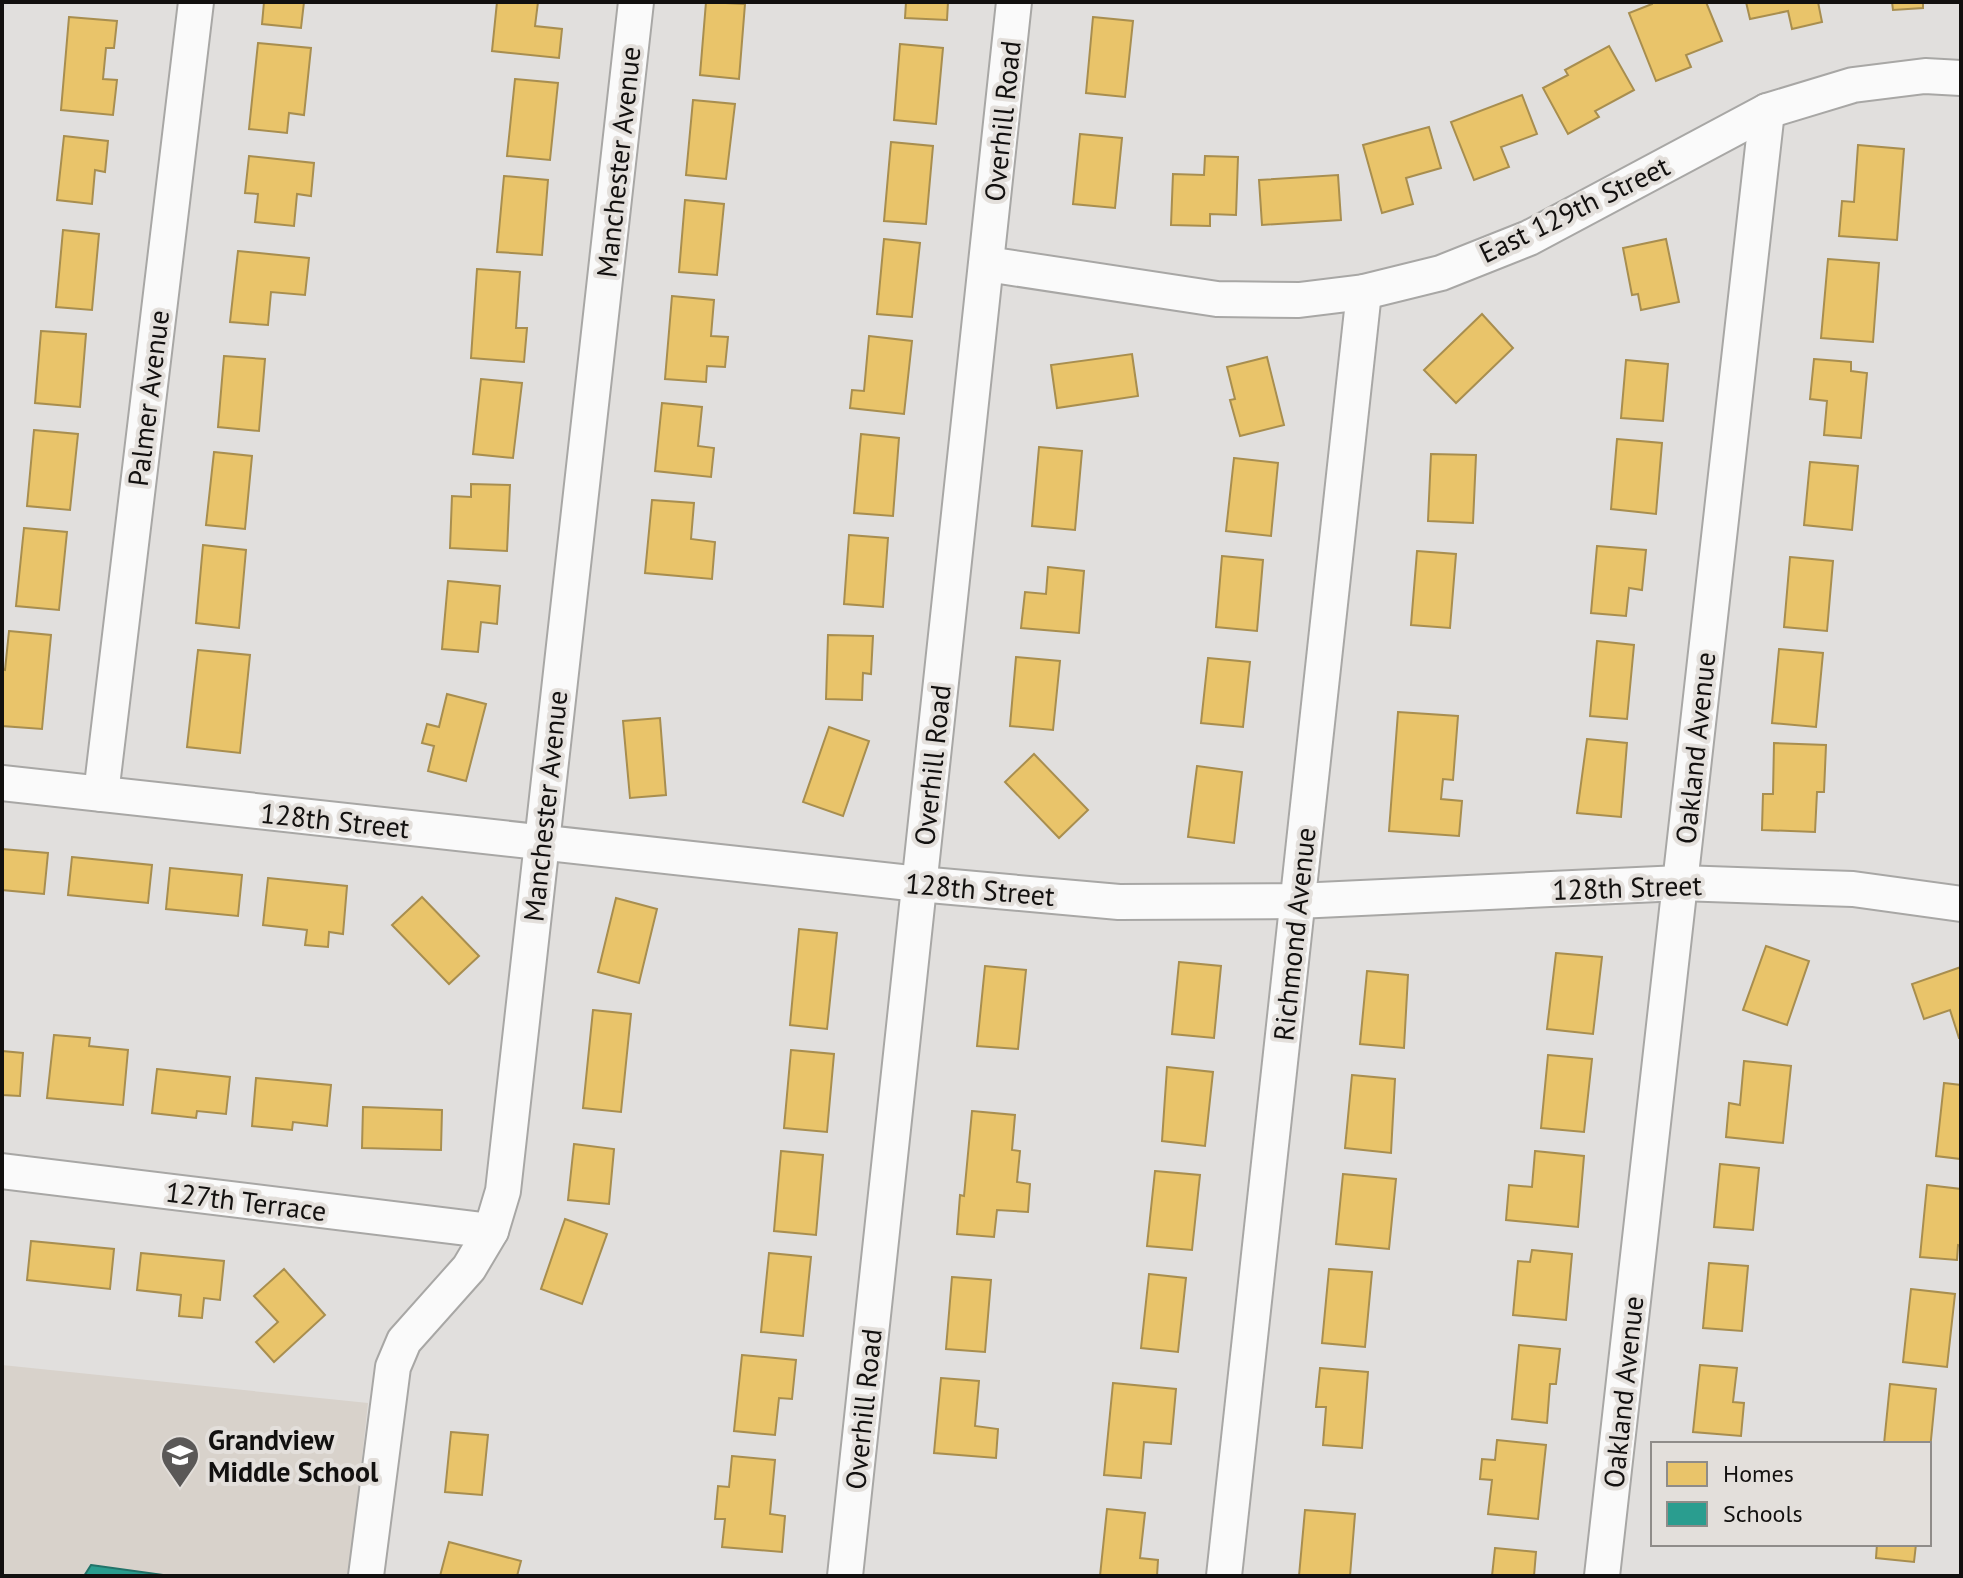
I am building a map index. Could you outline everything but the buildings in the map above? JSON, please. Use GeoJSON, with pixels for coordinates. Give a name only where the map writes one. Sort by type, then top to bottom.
{"type":"FeatureCollection","features":[{"type":"Feature","properties":{"kind":"street","name":"Palmer Avenue"},"geometry":{"type":"LineString","coordinates":[[101,794],[196,2]]}},
{"type":"Feature","properties":{"kind":"street","name":"Manchester Avenue"},"geometry":{"type":"LineString","coordinates":[[366,1576],[393,1367],[404,1341],[469,1268],[491,1231],[503,1191],[636,2]]}},
{"type":"Feature","properties":{"kind":"street","name":"Overhill Road"},"geometry":{"type":"LineString","coordinates":[[845,1576],[1014,2]]}},
{"type":"Feature","properties":{"kind":"street","name":"East 129th Street"},"geometry":{"type":"LineString","coordinates":[[987,264],[1217,299],[1299,300],[1364,292],[1441,273],[1529,238],[1767,111],[1853,85],[1925,76],[1961,78]]}},
{"type":"Feature","properties":{"kind":"street","name":"Oakland Avenue"},"geometry":{"type":"LineString","coordinates":[[1602,1576],[1767,111]]}},
{"type":"Feature","properties":{"kind":"street","name":"Richmond Avenue"},"geometry":{"type":"LineString","coordinates":[[1224,1576],[1364,292]]}},
{"type":"Feature","properties":{"kind":"street","name":"128th Street"},"geometry":{"type":"LineString","coordinates":[[2,783],[919,884],[1119,902],[1297,901],[1680,883],[1853,889],[1961,904]]}},
{"type":"Feature","properties":{"kind":"street","name":"127th Terrace"},"geometry":{"type":"LineString","coordinates":[[2,1171],[491,1231]]}},
{"type":"Feature","properties":{"kind":"shaded area","name":"Grandview Middle School"},"geometry":{"type":"Polygon","coordinates":[[[2,1365],[368,1403],[349,1576],[2,1576],[2,1365]]]}},
{"type":"Feature","properties":{"kind":"place","name":"Grandview Middle School"},"geometry":{"type":"Point","coordinates":[180,1489]}}]}
